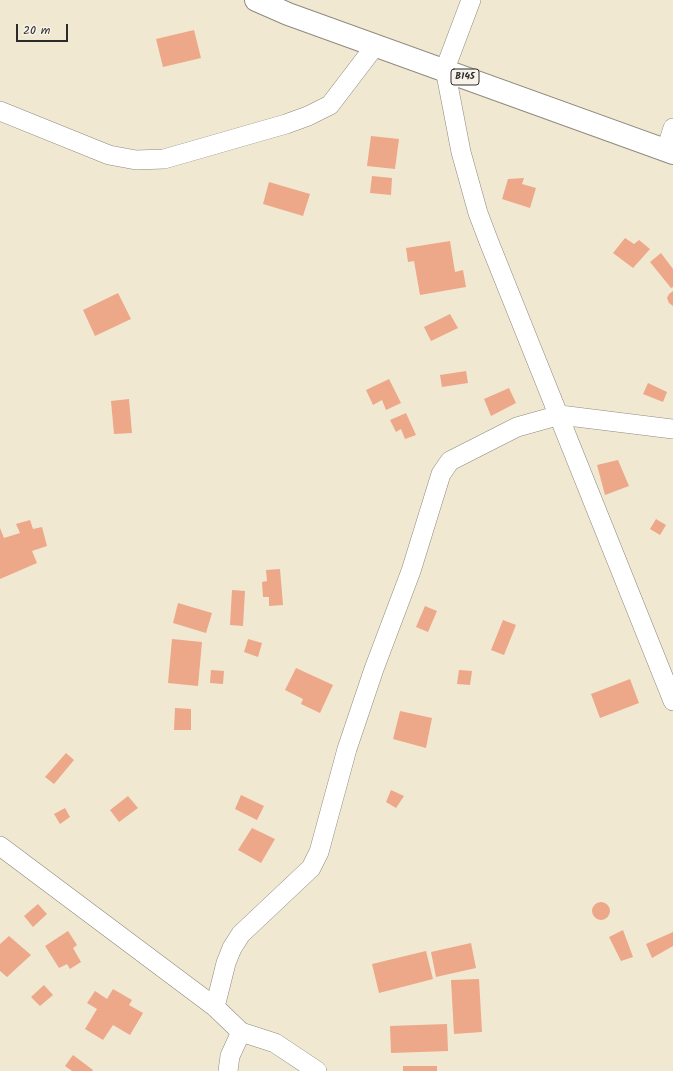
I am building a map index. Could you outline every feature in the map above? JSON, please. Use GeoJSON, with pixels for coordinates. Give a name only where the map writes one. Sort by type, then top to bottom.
{"type":"FeatureCollection","features":[{"type":"Feature","properties":{"kind":"main road","name":"B145"},"geometry":{"type":"LineString","coordinates":[[256,0],[288,14],[669,152]]}},
{"type":"Feature","properties":{"kind":"street"},"geometry":{"type":"LineString","coordinates":[[471,0],[445,70],[460,152],[478,213],[673,701]]}},
{"type":"Feature","properties":{"kind":"street"},"geometry":{"type":"LineString","coordinates":[[0,111],[109,155],[136,160],[164,159],[286,124],[308,116],[330,105],[375,46]]}},
{"type":"Feature","properties":{"kind":"street"},"geometry":{"type":"LineString","coordinates":[[669,152],[673,128]]}},
{"type":"Feature","properties":{"kind":"street"},"geometry":{"type":"LineString","coordinates":[[215,1006],[226,963],[232,948],[242,934],[311,868],[319,852],[347,749],[410,571],[441,474],[450,461],[464,452],[517,427],[560,415],[673,428]]}},
{"type":"Feature","properties":{"kind":"street"},"geometry":{"type":"LineString","coordinates":[[0,846],[215,1006],[242,1032],[275,1043],[317,1071]]}},
{"type":"Feature","properties":{"kind":"street"},"geometry":{"type":"LineString","coordinates":[[228,1071],[230,1056],[242,1032]]}},
{"type":"Feature","properties":{"kind":"building"},"geometry":{"type":"Polygon","coordinates":[[[194,30],[201,58],[163,67],[156,39],[194,30]]]}},
{"type":"Feature","properties":{"kind":"building"},"geometry":{"type":"Polygon","coordinates":[[[371,136],[399,139],[395,169],[367,166],[371,136]]]}},
{"type":"Feature","properties":{"kind":"building"},"geometry":{"type":"Polygon","coordinates":[[[372,176],[392,178],[391,195],[370,193],[372,176]]]}},
{"type":"Feature","properties":{"kind":"building"},"geometry":{"type":"Polygon","coordinates":[[[524,178],[522,184],[536,188],[530,208],[502,199],[508,179],[524,178]]]}},
{"type":"Feature","properties":{"kind":"building"},"geometry":{"type":"Polygon","coordinates":[[[269,182],[310,194],[303,216],[263,204],[269,182]]]}},
{"type":"Feature","properties":{"kind":"building"},"geometry":{"type":"Polygon","coordinates":[[[625,238],[634,244],[639,240],[650,249],[633,268],[613,253],[625,238]]]}},
{"type":"Feature","properties":{"kind":"building"},"geometry":{"type":"Polygon","coordinates":[[[450,241],[455,272],[463,270],[466,287],[420,295],[414,261],[408,262],[406,248],[450,241]]]}},
{"type":"Feature","properties":{"kind":"building"},"geometry":{"type":"Polygon","coordinates":[[[661,253],[673,269],[673,287],[671,288],[650,262],[661,253]]]}},
{"type":"Feature","properties":{"kind":"building"},"geometry":{"type":"Polygon","coordinates":[[[673,291],[673,306],[669,303],[667,298],[673,291]]]}},
{"type":"Feature","properties":{"kind":"building"},"geometry":{"type":"Polygon","coordinates":[[[118,293],[131,319],[95,336],[83,310],[118,293]]]}},
{"type":"Feature","properties":{"kind":"building"},"geometry":{"type":"Polygon","coordinates":[[[450,314],[458,328],[431,341],[424,327],[450,314]]]}},
{"type":"Feature","properties":{"kind":"building"},"geometry":{"type":"Polygon","coordinates":[[[466,371],[468,383],[442,387],[440,375],[466,371]]]}},
{"type":"Feature","properties":{"kind":"building"},"geometry":{"type":"Polygon","coordinates":[[[389,379],[401,403],[386,410],[382,400],[373,405],[366,390],[389,379]]]}},
{"type":"Feature","properties":{"kind":"building"},"geometry":{"type":"Polygon","coordinates":[[[648,383],[667,392],[663,402],[643,394],[648,383]]]}},
{"type":"Feature","properties":{"kind":"building"},"geometry":{"type":"Polygon","coordinates":[[[509,388],[516,403],[491,416],[484,399],[509,388]]]}},
{"type":"Feature","properties":{"kind":"building"},"geometry":{"type":"Polygon","coordinates":[[[129,399],[132,433],[114,434],[111,401],[129,399]]]}},
{"type":"Feature","properties":{"kind":"building"},"geometry":{"type":"Polygon","coordinates":[[[406,413],[416,435],[405,439],[401,429],[396,432],[390,420],[406,413]]]}},
{"type":"Feature","properties":{"kind":"building"},"geometry":{"type":"Polygon","coordinates":[[[618,460],[629,486],[605,495],[597,465],[618,460]]]}},
{"type":"Feature","properties":{"kind":"building"},"geometry":{"type":"Polygon","coordinates":[[[656,519],[666,525],[660,535],[650,529],[656,519]]]}},
{"type":"Feature","properties":{"kind":"building"},"geometry":{"type":"Polygon","coordinates":[[[30,520],[33,529],[42,527],[47,546],[32,551],[37,563],[0,579],[0,528],[4,538],[20,533],[16,524],[30,520]]]}},
{"type":"Feature","properties":{"kind":"building"},"geometry":{"type":"Polygon","coordinates":[[[280,569],[283,605],[269,606],[269,597],[263,597],[262,582],[267,581],[266,570],[280,569]]]}},
{"type":"Feature","properties":{"kind":"building"},"geometry":{"type":"Polygon","coordinates":[[[232,590],[245,591],[243,626],[230,625],[232,590]]]}},
{"type":"Feature","properties":{"kind":"building"},"geometry":{"type":"Polygon","coordinates":[[[178,603],[212,613],[206,633],[173,623],[178,603]]]}},
{"type":"Feature","properties":{"kind":"building"},"geometry":{"type":"Polygon","coordinates":[[[425,606],[437,611],[428,632],[416,627],[425,606]]]}},
{"type":"Feature","properties":{"kind":"building"},"geometry":{"type":"Polygon","coordinates":[[[503,620],[516,625],[504,655],[491,650],[503,620]]]}},
{"type":"Feature","properties":{"kind":"building"},"geometry":{"type":"Polygon","coordinates":[[[172,639],[202,642],[198,686],[168,683],[172,639]]]}},
{"type":"Feature","properties":{"kind":"building"},"geometry":{"type":"Polygon","coordinates":[[[248,639],[262,643],[258,657],[244,652],[248,639]]]}},
{"type":"Feature","properties":{"kind":"building"},"geometry":{"type":"Polygon","coordinates":[[[296,668],[333,685],[320,713],[301,704],[303,699],[285,690],[296,668]]]}},
{"type":"Feature","properties":{"kind":"building"},"geometry":{"type":"Polygon","coordinates":[[[211,670],[224,671],[223,684],[210,683],[211,670]]]}},
{"type":"Feature","properties":{"kind":"building"},"geometry":{"type":"Polygon","coordinates":[[[459,670],[472,671],[470,685],[457,684],[459,670]]]}},
{"type":"Feature","properties":{"kind":"building"},"geometry":{"type":"Polygon","coordinates":[[[630,679],[639,703],[600,718],[591,694],[630,679]]]}},
{"type":"Feature","properties":{"kind":"building"},"geometry":{"type":"Polygon","coordinates":[[[175,708],[191,709],[191,730],[174,730],[175,708]]]}},
{"type":"Feature","properties":{"kind":"building"},"geometry":{"type":"Polygon","coordinates":[[[400,711],[432,718],[426,748],[393,739],[400,711]]]}},
{"type":"Feature","properties":{"kind":"building"},"geometry":{"type":"Polygon","coordinates":[[[66,753],[74,760],[54,784],[45,777],[66,753]]]}},
{"type":"Feature","properties":{"kind":"building"},"geometry":{"type":"Polygon","coordinates":[[[391,790],[404,796],[396,808],[386,802],[391,790]]]}},
{"type":"Feature","properties":{"kind":"building"},"geometry":{"type":"Polygon","coordinates":[[[241,795],[264,806],[257,820],[235,809],[241,795]]]}},
{"type":"Feature","properties":{"kind":"building"},"geometry":{"type":"Polygon","coordinates":[[[128,796],[138,808],[119,822],[110,810],[128,796]]]}},
{"type":"Feature","properties":{"kind":"building"},"geometry":{"type":"Polygon","coordinates":[[[65,808],[70,817],[60,824],[54,814],[65,808]]]}},
{"type":"Feature","properties":{"kind":"building"},"geometry":{"type":"Polygon","coordinates":[[[252,828],[275,839],[261,863],[238,850],[252,828]]]}},
{"type":"Feature","properties":{"kind":"building"},"geometry":{"type":"Polygon","coordinates":[[[601,902],[607,905],[610,911],[607,917],[601,920],[595,917],[592,911],[595,905],[601,902]]]}},
{"type":"Feature","properties":{"kind":"building"},"geometry":{"type":"Polygon","coordinates":[[[38,904],[47,914],[33,927],[24,916],[38,904]]]}},
{"type":"Feature","properties":{"kind":"building"},"geometry":{"type":"Polygon","coordinates":[[[623,930],[633,957],[621,961],[609,937],[623,930]]]}},
{"type":"Feature","properties":{"kind":"building"},"geometry":{"type":"Polygon","coordinates":[[[68,931],[77,945],[73,948],[81,962],[70,969],[67,964],[59,968],[45,946],[68,931]]]}},
{"type":"Feature","properties":{"kind":"building"},"geometry":{"type":"Polygon","coordinates":[[[673,932],[673,946],[652,958],[646,944],[673,932]]]}},
{"type":"Feature","properties":{"kind":"building"},"geometry":{"type":"Polygon","coordinates":[[[9,936],[31,955],[7,977],[0,971],[0,944],[9,936]]]}},
{"type":"Feature","properties":{"kind":"building"},"geometry":{"type":"Polygon","coordinates":[[[471,943],[476,968],[436,977],[431,952],[471,943]]]}},
{"type":"Feature","properties":{"kind":"building"},"geometry":{"type":"Polygon","coordinates":[[[426,951],[433,979],[379,993],[372,964],[426,951]]]}},
{"type":"Feature","properties":{"kind":"building"},"geometry":{"type":"Polygon","coordinates":[[[479,979],[482,1032],[454,1034],[451,980],[479,979]]]}},
{"type":"Feature","properties":{"kind":"building"},"geometry":{"type":"Polygon","coordinates":[[[44,985],[53,995],[40,1006],[31,997],[44,985]]]}},
{"type":"Feature","properties":{"kind":"building"},"geometry":{"type":"Polygon","coordinates":[[[113,989],[132,1000],[129,1005],[143,1013],[130,1035],[113,1025],[103,1040],[85,1029],[97,1009],[87,1003],[95,991],[107,999],[113,989]]]}},
{"type":"Feature","properties":{"kind":"building"},"geometry":{"type":"Polygon","coordinates":[[[447,1024],[448,1051],[391,1053],[390,1026],[447,1024]]]}},
{"type":"Feature","properties":{"kind":"building"},"geometry":{"type":"Polygon","coordinates":[[[73,1055],[93,1070],[72,1071],[65,1066],[73,1055]]]}},
{"type":"Feature","properties":{"kind":"building"},"geometry":{"type":"Polygon","coordinates":[[[403,1066],[437,1066],[437,1071],[403,1071],[403,1066]]]}}]}
